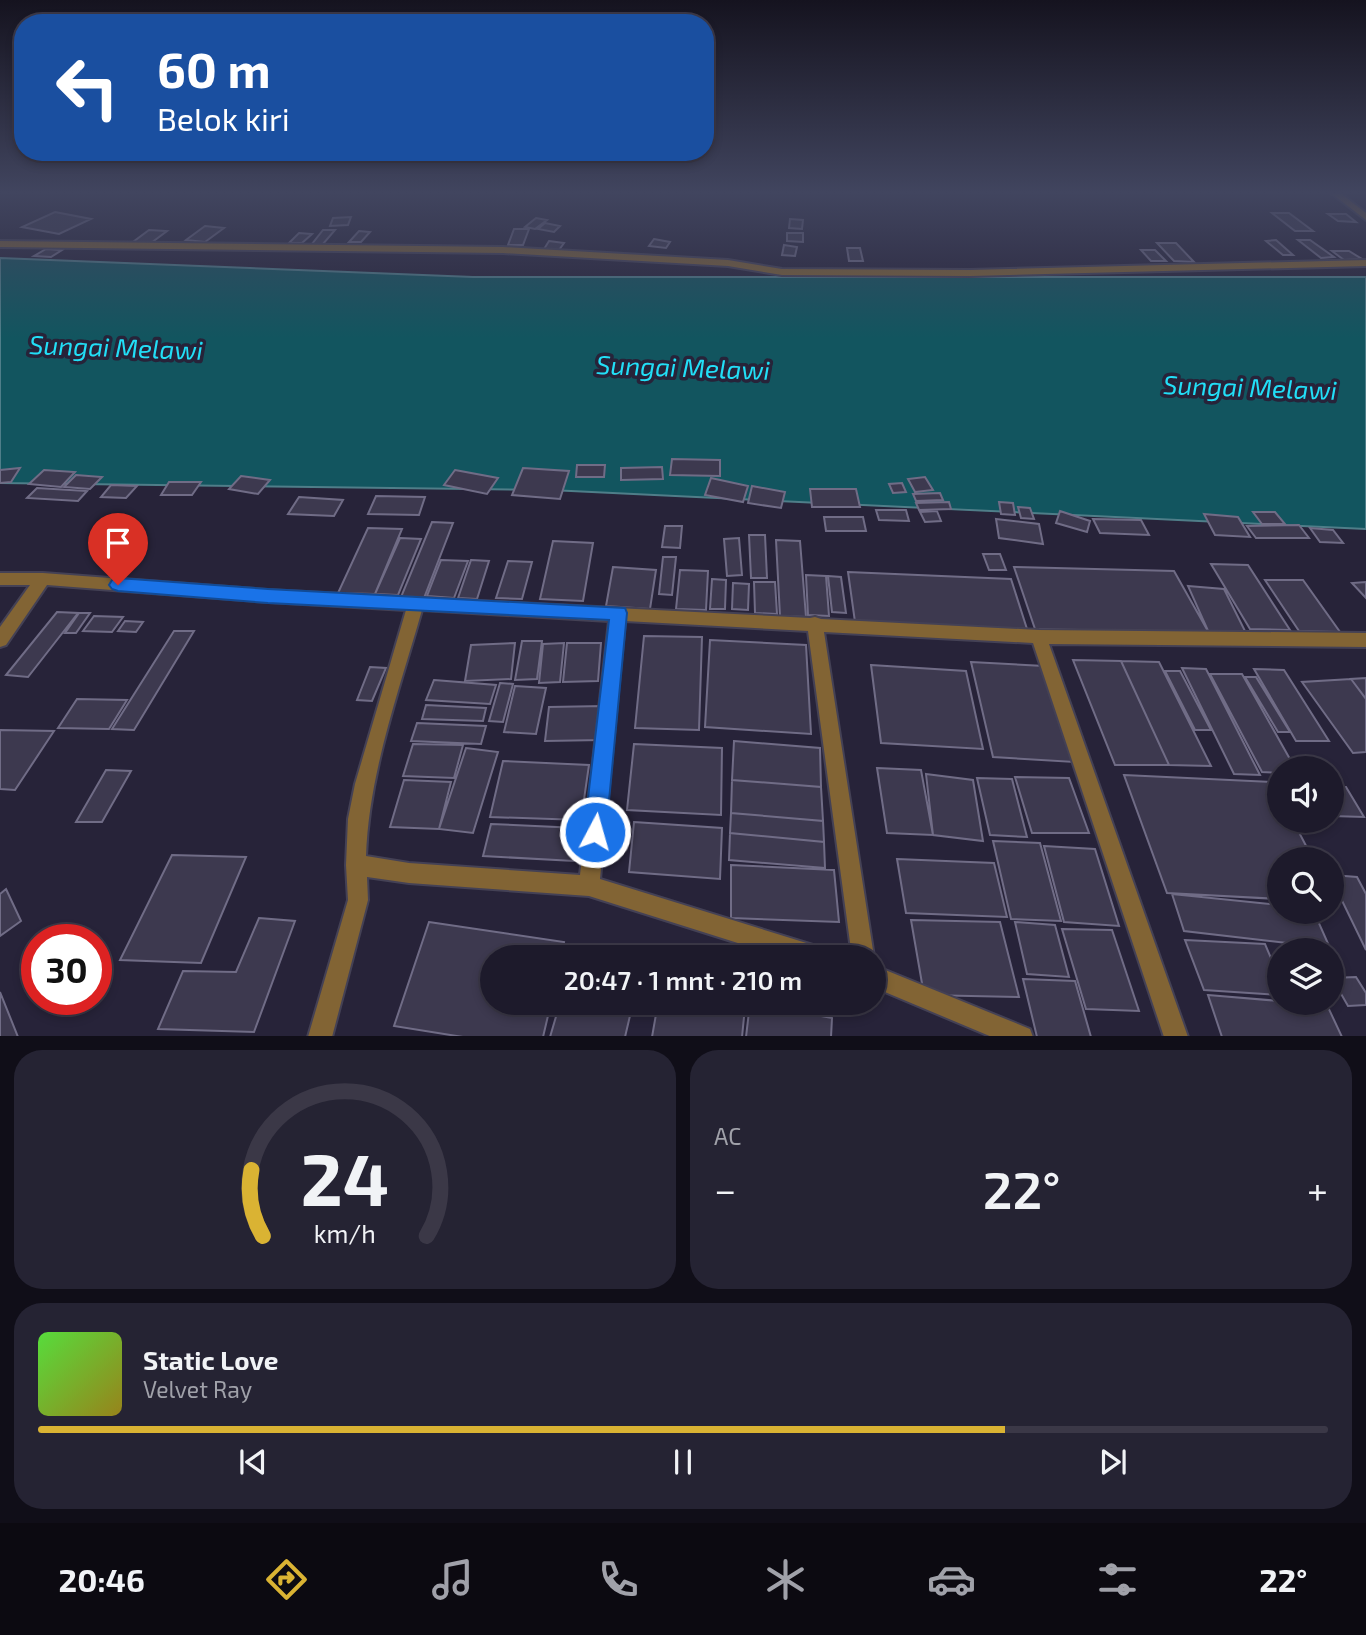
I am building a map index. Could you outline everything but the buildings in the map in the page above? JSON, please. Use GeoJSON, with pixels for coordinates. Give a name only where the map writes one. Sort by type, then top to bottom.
{"type":"FeatureCollection","features":[{"type":"Feature","properties":{"kind":"street"},"geometry":{"type":"LineString","coordinates":[[0,244],[529,251],[728,262],[782,272],[970,273],[1366,263]]}},
{"type":"Feature","properties":{"kind":"street"},"geometry":{"type":"LineString","coordinates":[[0,579],[43,579],[268,596],[1039,637],[1366,640]]}},
{"type":"Feature","properties":{"kind":"street"},"geometry":{"type":"LineString","coordinates":[[0,640],[43,579]]}},
{"type":"Feature","properties":{"kind":"street"},"geometry":{"type":"LineString","coordinates":[[320,1036],[358,900],[358,819],[364,784],[416,603]]}},
{"type":"Feature","properties":{"kind":"street"},"geometry":{"type":"LineString","coordinates":[[589,886],[618,613]]}},
{"type":"Feature","properties":{"kind":"street"},"geometry":{"type":"LineString","coordinates":[[815,623],[861,945]]}},
{"type":"Feature","properties":{"kind":"street"},"geometry":{"type":"LineString","coordinates":[[1039,637],[1176,1036]]}},
{"type":"Feature","properties":{"kind":"street"},"geometry":{"type":"LineString","coordinates":[[356,865],[409,873],[589,886],[778,945]]}},
{"type":"Feature","properties":{"kind":"street"},"geometry":{"type":"LineString","coordinates":[[886,981],[1020,1036]]}},
{"type":"Feature","properties":{"kind":"water","name":"Sungai Melawi"},"geometry":{"type":"Polygon","coordinates":[[[0,258],[473,277],[1366,277],[1366,529],[550,490],[0,483],[0,258]]]}},
{"type":"Feature","properties":{"kind":"route"},"geometry":{"type":"LineString","coordinates":[[118,585],[268,596],[618,613],[595,832]]}}]}
